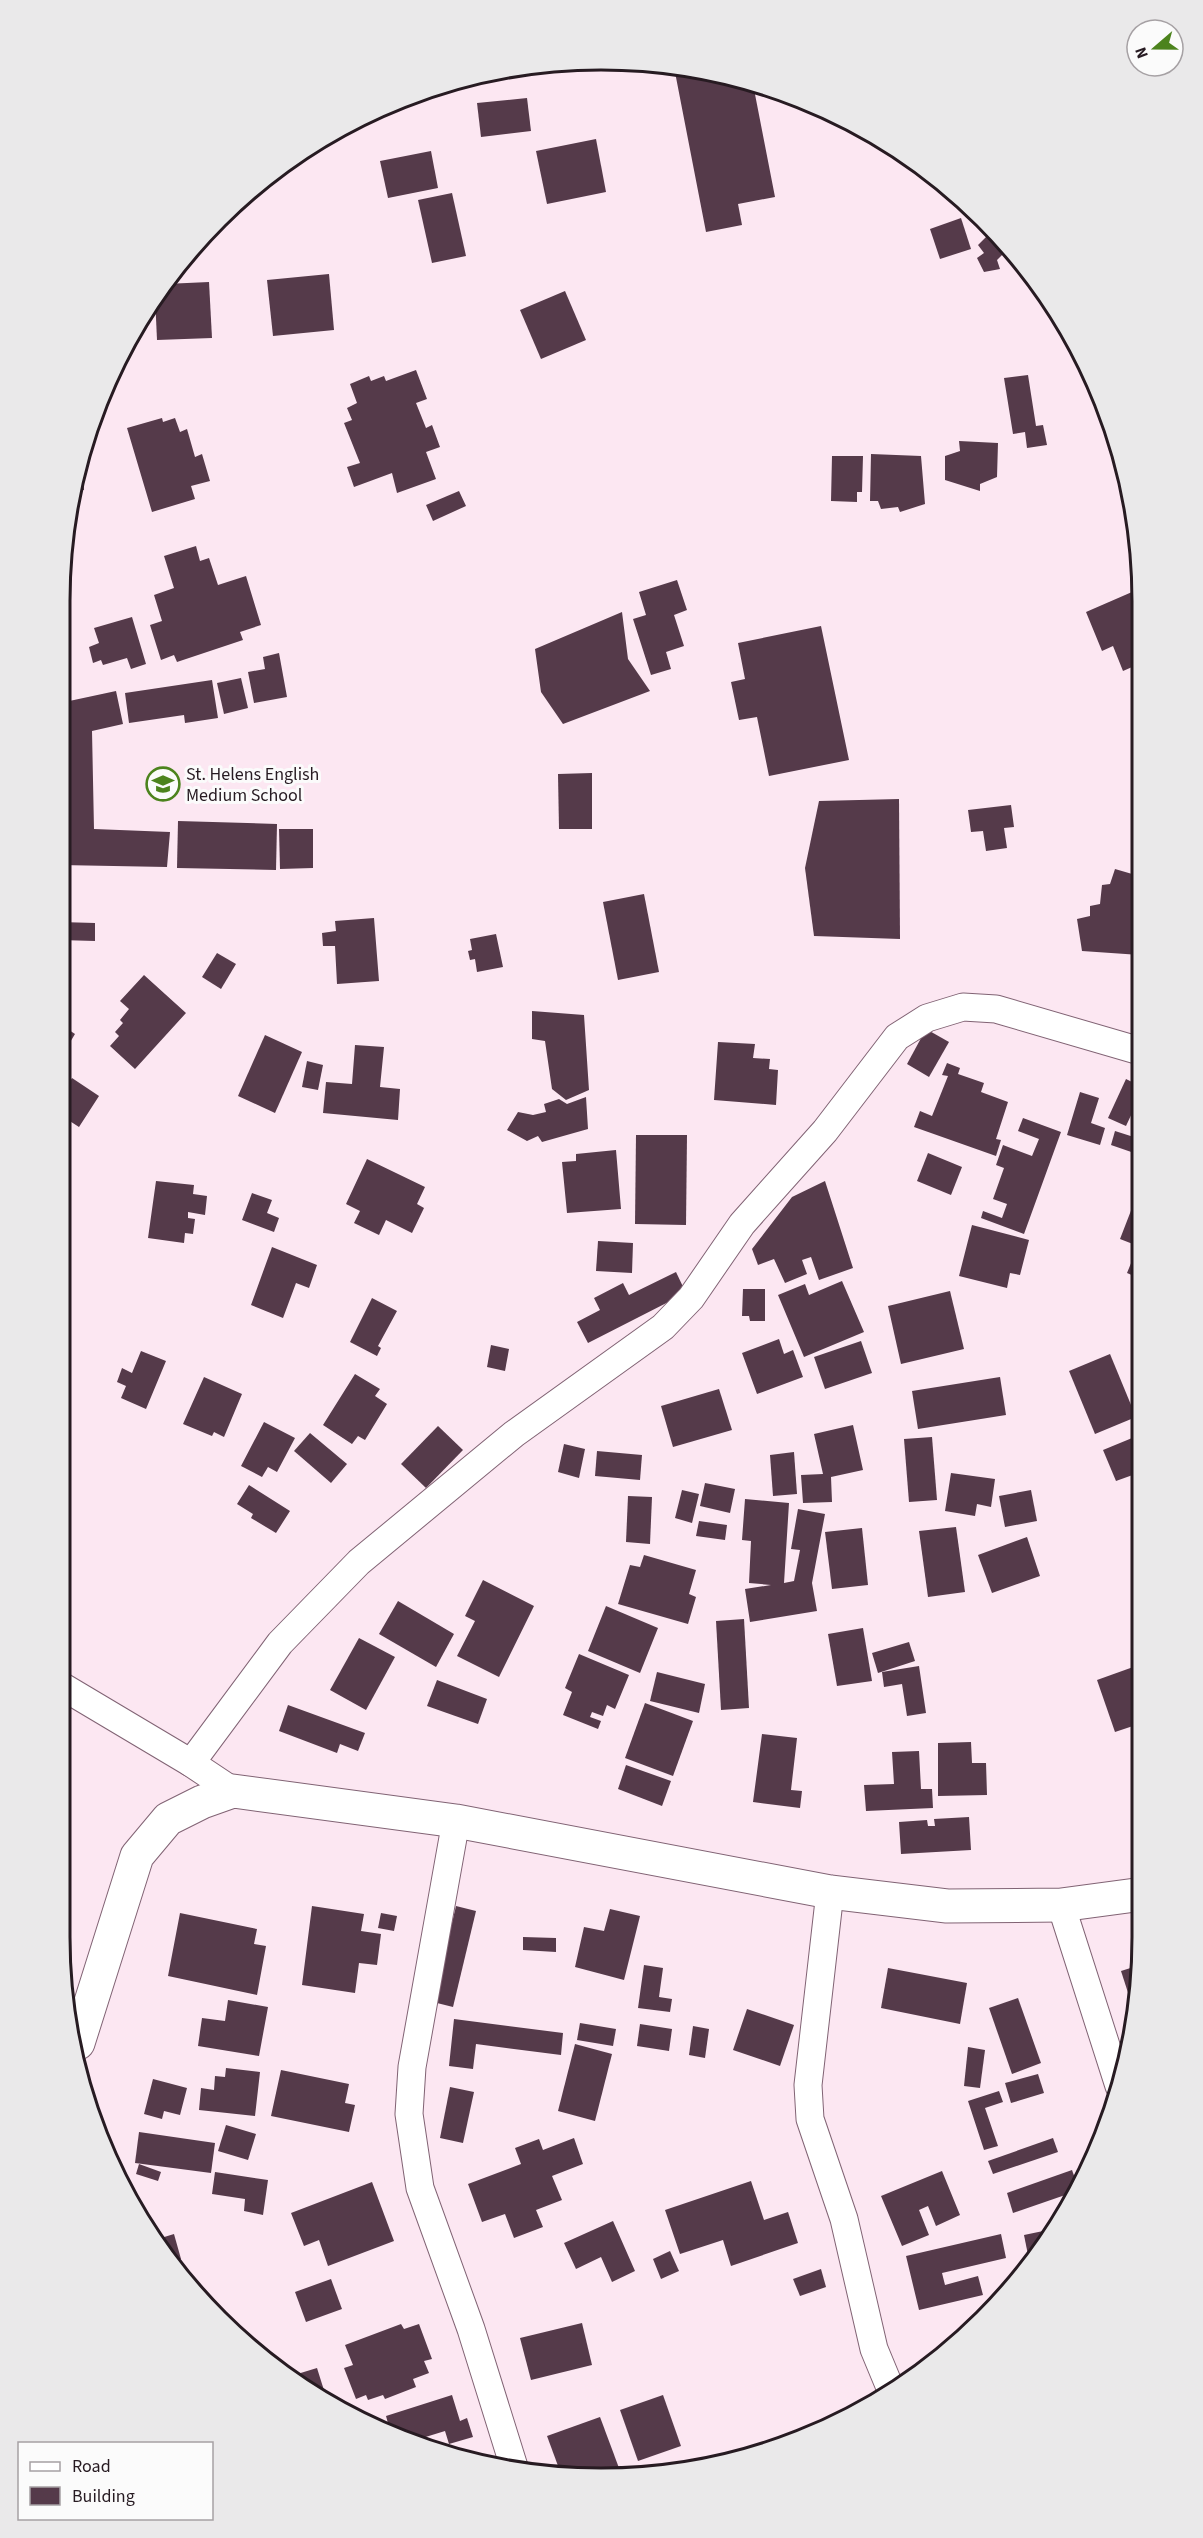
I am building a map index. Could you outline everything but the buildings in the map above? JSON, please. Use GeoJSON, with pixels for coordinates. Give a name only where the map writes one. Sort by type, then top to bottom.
{"type":"FeatureCollection","features":[{"type":"Feature","properties":{"kind":"main road"},"geometry":{"type":"LineString","coordinates":[[80,2036],[138,1856],[168,1819],[202,1802],[233,1791],[456,1821],[830,1892],[947,1906],[1061,1905],[1132,1895]]}},
{"type":"Feature","properties":{"kind":"street"},"geometry":{"type":"LineString","coordinates":[[191,1763],[280,1643],[359,1562],[514,1434],[670,1320],[704,1281],[742,1224],[825,1131],[897,1037],[927,1018],[963,1007],[996,1009],[1132,1049]]}},
{"type":"Feature","properties":{"kind":"street"},"geometry":{"type":"LineString","coordinates":[[70,1691],[191,1763],[233,1791]]}},
{"type":"Feature","properties":{"kind":"street"},"geometry":{"type":"LineString","coordinates":[[456,1821],[412,2067],[409,2114],[420,2188],[471,2329],[512,2459]]}},
{"type":"Feature","properties":{"kind":"street"},"geometry":{"type":"LineString","coordinates":[[830,1892],[808,2085],[810,2119],[844,2219],[874,2349],[888,2383]]}},
{"type":"Feature","properties":{"kind":"street"},"geometry":{"type":"LineString","coordinates":[[1061,1905],[1114,2072]]}},
{"type":"Feature","properties":{"kind":"place","name":"St. Helens English Medium School"},"geometry":{"type":"Point","coordinates":[163,784]}}]}
